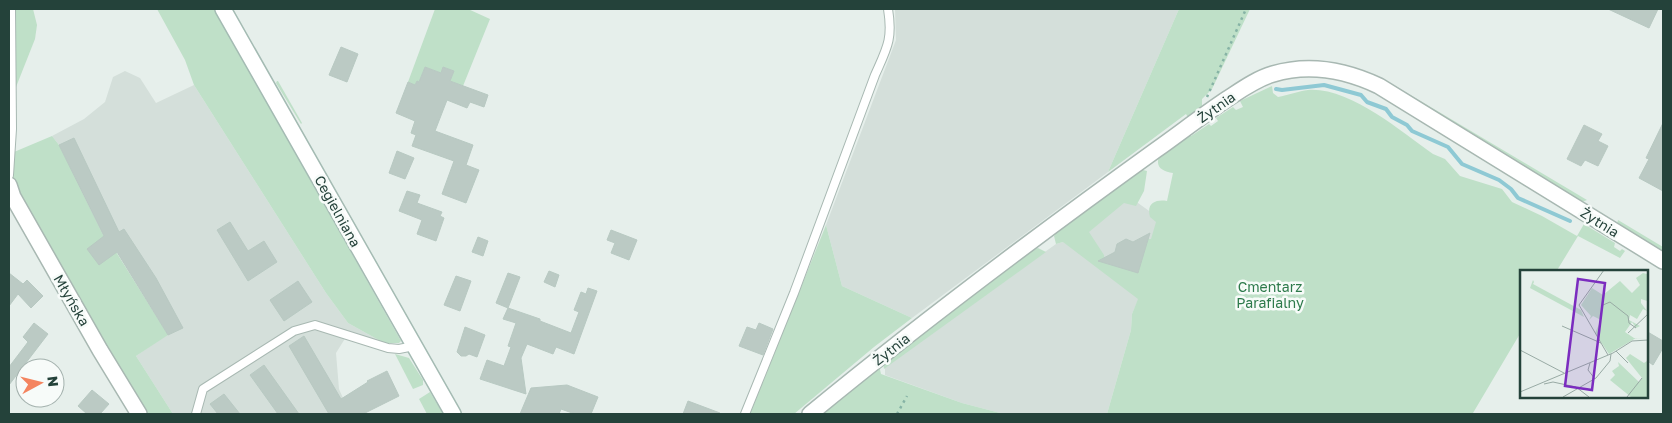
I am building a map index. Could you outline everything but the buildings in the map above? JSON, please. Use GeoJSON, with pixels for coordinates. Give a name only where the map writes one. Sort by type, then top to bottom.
{"type":"FeatureCollection","features":[{"type":"Feature","properties":{"kind":"street","name":"Cegielniana"},"geometry":{"type":"LineString","coordinates":[[223,9],[453,414]]}},
{"type":"Feature","properties":{"kind":"street","name":"Żytnia"},"geometry":{"type":"LineString","coordinates":[[810,414],[921,325],[1211,110],[1260,79],[1288,71],[1313,68],[1328,69],[1363,78],[1416,107],[1663,261]]}},
{"type":"Feature","properties":{"kind":"street","name":"Młyńska"},"geometry":{"type":"LineString","coordinates":[[9,185],[13,197],[100,350],[139,414]]}},
{"type":"Feature","properties":{"kind":"lane"},"geometry":{"type":"LineString","coordinates":[[9,176],[12,129],[11,9]]}},
{"type":"Feature","properties":{"kind":"lane"},"geometry":{"type":"LineString","coordinates":[[745,414],[794,293],[888,46],[890,39],[888,9]]}},
{"type":"Feature","properties":{"kind":"lane"},"geometry":{"type":"LineString","coordinates":[[196,414],[203,389],[294,331],[315,325],[388,348],[414,346]]}},
{"type":"Feature","properties":{"kind":"path"},"geometry":{"type":"LineString","coordinates":[[1211,110],[1206,96],[1246,9]]}},
{"type":"Feature","properties":{"kind":"path"},"geometry":{"type":"LineString","coordinates":[[897,414],[907,396]]}},
{"type":"Feature","properties":{"kind":"shaded area"},"geometry":{"type":"Polygon","coordinates":[[[895,9],[1179,9],[1108,172],[912,318],[842,286],[826,225],[896,40],[895,9]]]}},
{"type":"Feature","properties":{"kind":"shaded area"},"geometry":{"type":"Polygon","coordinates":[[[125,71],[140,78],[156,103],[194,85],[326,293],[348,323],[384,343],[346,337],[336,353],[339,389],[350,414],[173,414],[136,356],[168,334],[120,256],[108,239],[105,239],[59,145],[52,136],[84,119],[105,102],[113,77],[125,71]]]}},
{"type":"Feature","properties":{"kind":"shaded area"},"geometry":{"type":"Polygon","coordinates":[[[1124,193],[1166,223],[1155,261],[1132,314],[1131,330],[1107,414],[1004,414],[962,403],[885,375],[885,367],[1056,244],[1063,242],[1124,193]]]}},
{"type":"Feature","properties":{"kind":"green space"},"geometry":{"type":"Polygon","coordinates":[[[14,9],[33,9],[37,25],[35,39],[16,87],[14,9]]]}},
{"type":"Feature","properties":{"kind":"green space"},"geometry":{"type":"Polygon","coordinates":[[[157,9],[214,9],[401,341],[399,343],[384,343],[348,323],[326,293],[194,85],[185,60],[157,9]]]}},
{"type":"Feature","properties":{"kind":"green space"},"geometry":{"type":"Polygon","coordinates":[[[435,9],[468,9],[490,19],[463,86],[450,81],[454,71],[443,67],[441,73],[425,67],[419,82],[417,81],[415,85],[408,82],[435,9]]]}},
{"type":"Feature","properties":{"kind":"green space"},"geometry":{"type":"Polygon","coordinates":[[[1179,9],[1250,9],[1212,89],[1202,99],[1202,108],[1189,119],[1186,114],[1108,172],[1179,9]]]}},
{"type":"Feature","properties":{"kind":"green space"},"geometry":{"type":"Polygon","coordinates":[[[277,81],[302,123],[301,124],[276,83],[277,81]]]}},
{"type":"Feature","properties":{"kind":"green space"},"geometry":{"type":"Polygon","coordinates":[[[1392,84],[1587,200],[1582,202],[1392,84]]]}},
{"type":"Feature","properties":{"kind":"green space","name":"Cmentarz Parafialny"},"geometry":{"type":"Polygon","coordinates":[[[1272,86],[1273,93],[1278,97],[1308,90],[1341,95],[1374,112],[1433,154],[1445,159],[1460,176],[1502,189],[1512,202],[1577,236],[1584,224],[1615,243],[1614,247],[1620,251],[1622,249],[1625,251],[1620,258],[1578,236],[1557,270],[1520,270],[1520,334],[1474,414],[1107,414],[1131,330],[1132,314],[1138,299],[1063,242],[1056,244],[1054,236],[1138,171],[1147,171],[1144,191],[1136,206],[1124,203],[1089,232],[1104,255],[1105,263],[1138,272],[1148,239],[1151,239],[1156,222],[1150,217],[1149,208],[1156,201],[1167,201],[1173,173],[1159,166],[1159,156],[1189,134],[1191,136],[1209,124],[1211,126],[1218,121],[1216,118],[1233,107],[1236,110],[1243,107],[1240,101],[1272,86]]]}},
{"type":"Feature","properties":{"kind":"green space"},"geometry":{"type":"Polygon","coordinates":[[[52,136],[59,145],[105,239],[108,239],[168,335],[136,356],[173,414],[147,414],[15,189],[13,177],[14,152],[52,136]]]}},
{"type":"Feature","properties":{"kind":"green space"},"geometry":{"type":"Polygon","coordinates":[[[1618,220],[1663,247],[1663,253],[1617,224],[1618,220]]]}},
{"type":"Feature","properties":{"kind":"green space"},"geometry":{"type":"Polygon","coordinates":[[[826,225],[842,286],[912,318],[794,414],[750,414],[826,225]]]}},
{"type":"Feature","properties":{"kind":"green space"},"geometry":{"type":"Polygon","coordinates":[[[1038,248],[1046,252],[884,369],[883,361],[1038,248]]]}},
{"type":"Feature","properties":{"kind":"green space"},"geometry":{"type":"Polygon","coordinates":[[[395,354],[409,358],[423,380],[423,385],[413,389],[395,354]]]}},
{"type":"Feature","properties":{"kind":"green space"},"geometry":{"type":"Polygon","coordinates":[[[879,365],[881,374],[962,403],[1004,414],[816,414],[879,365]]]}},
{"type":"Feature","properties":{"kind":"green space"},"geometry":{"type":"Polygon","coordinates":[[[430,392],[443,414],[427,414],[419,399],[430,392]]]}},
{"type":"Feature","properties":{"kind":"waterway"},"geometry":{"type":"LineString","coordinates":[[1276,89],[1324,85],[1361,95],[1367,102],[1386,109],[1392,117],[1407,125],[1412,131],[1448,147],[1462,164],[1499,180],[1511,189],[1518,198],[1570,221]]}}]}
